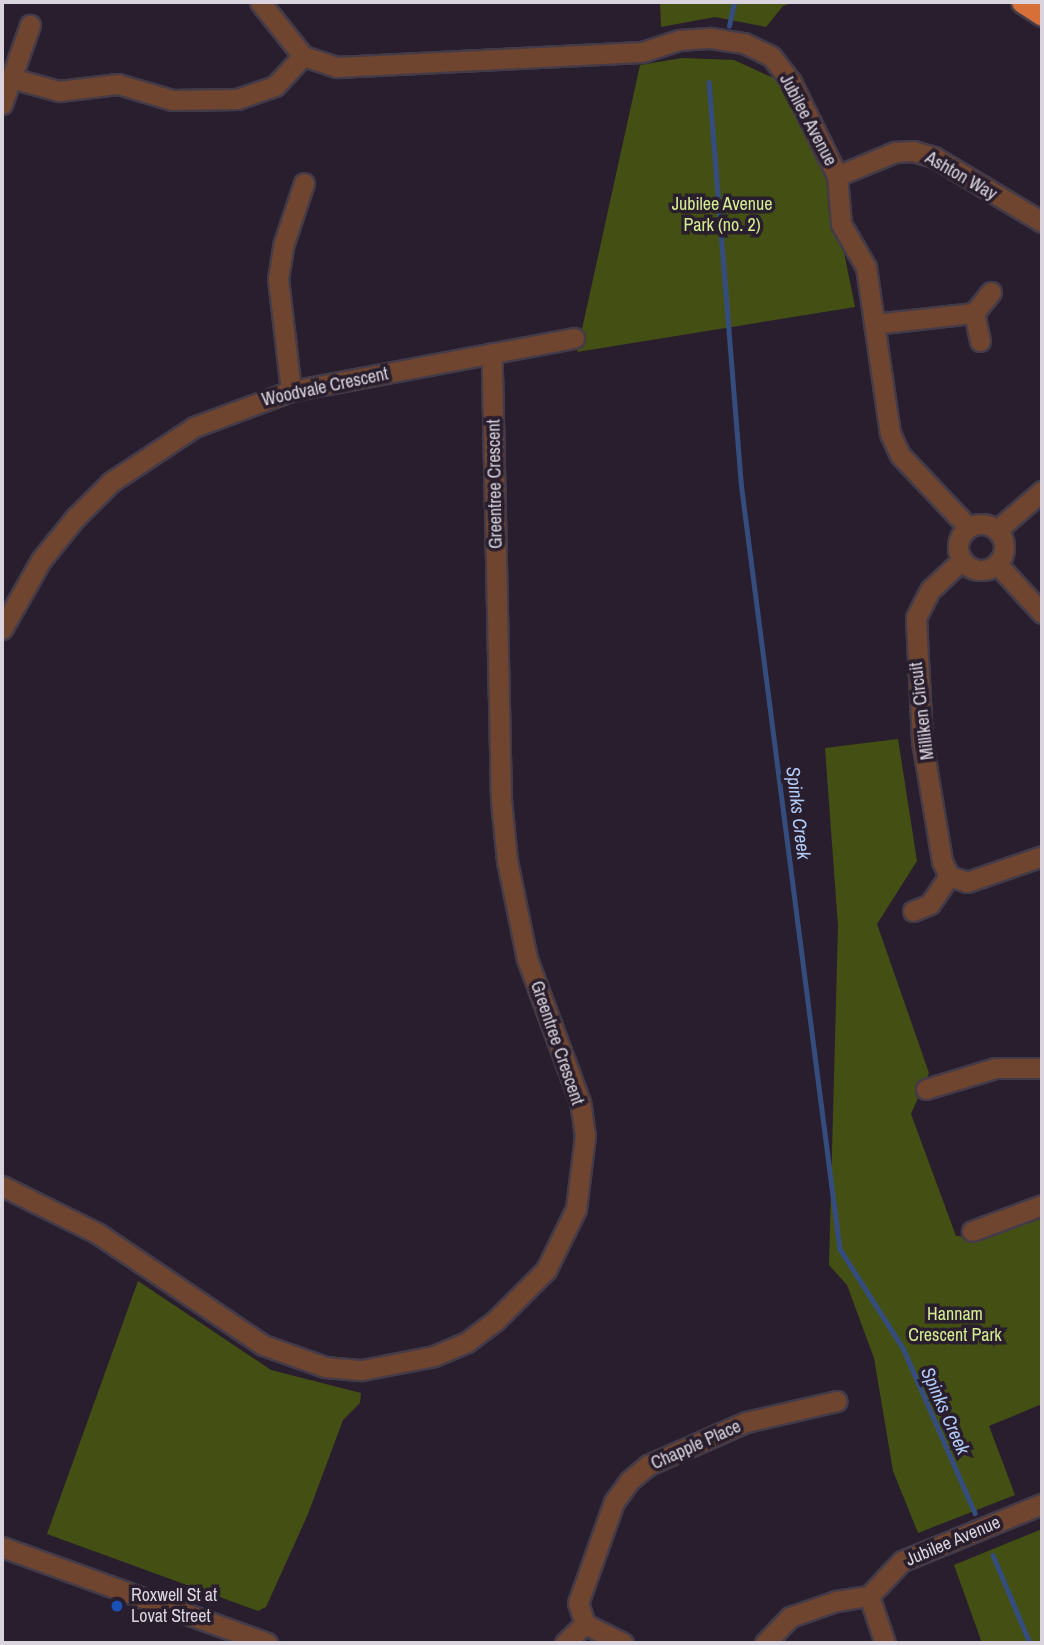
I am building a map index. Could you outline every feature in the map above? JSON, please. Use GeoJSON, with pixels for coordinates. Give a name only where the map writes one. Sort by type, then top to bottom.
{"type":"FeatureCollection","features":[{"type":"Feature","properties":{"kind":"highway"},"geometry":{"type":"LineString","coordinates":[[1021,2],[1042,15]]}},
{"type":"Feature","properties":{"kind":"street"},"geometry":{"type":"LineString","coordinates":[[11,78],[59,92],[118,84],[172,100],[237,99],[275,86],[303,56],[260,2]]}},
{"type":"Feature","properties":{"kind":"street"},"geometry":{"type":"LineString","coordinates":[[2,104],[30,25]]}},
{"type":"Feature","properties":{"kind":"street","name":"Jubilee Avenue"},"geometry":{"type":"LineString","coordinates":[[303,56],[337,67],[398,68],[452,60],[642,52],[679,40],[711,38],[744,43],[771,56],[791,82],[836,176],[841,224],[866,267],[890,433],[900,454],[968,527]]}},
{"type":"Feature","properties":{"kind":"street","name":"Ashton Way"},"geometry":{"type":"LineString","coordinates":[[836,176],[894,152],[913,150],[934,157],[1042,222]]}},
{"type":"Feature","properties":{"kind":"street"},"geometry":{"type":"LineString","coordinates":[[291,391],[278,279],[284,243],[304,183]]}},
{"type":"Feature","properties":{"kind":"street"},"geometry":{"type":"LineString","coordinates":[[874,324],[974,313],[991,292]]}},
{"type":"Feature","properties":{"kind":"street"},"geometry":{"type":"LineString","coordinates":[[974,313],[980,341]]}},
{"type":"Feature","properties":{"kind":"street","name":"Woodvale Crescent"},"geometry":{"type":"LineString","coordinates":[[2,629],[41,560],[111,482],[194,427],[291,391],[574,338]]}},
{"type":"Feature","properties":{"kind":"street","name":"Greentree Crescent"},"geometry":{"type":"LineString","coordinates":[[2,1186],[96,1233],[263,1345],[326,1367],[362,1370],[434,1356],[467,1342],[496,1320],[546,1270],[576,1209],[585,1136],[580,1101],[527,959],[507,861],[501,800],[492,353]]}},
{"type":"Feature","properties":{"kind":"street"},"geometry":{"type":"LineString","coordinates":[[997,530],[1042,491]]}},
{"type":"Feature","properties":{"kind":"street"},"geometry":{"type":"LineString","coordinates":[[983,524],[997,530],[1004,543],[997,564],[974,570],[961,561],[957,547],[968,527],[983,524]]}},
{"type":"Feature","properties":{"kind":"street","name":"Milliken Circuit"},"geometry":{"type":"LineString","coordinates":[[949,876],[942,861],[922,741],[915,640],[920,605],[961,561]]}},
{"type":"Feature","properties":{"kind":"street"},"geometry":{"type":"LineString","coordinates":[[997,564],[1042,613]]}},
{"type":"Feature","properties":{"kind":"street"},"geometry":{"type":"LineString","coordinates":[[913,911],[930,904],[949,876],[967,882],[981,880],[994,870],[1042,856]]}},
{"type":"Feature","properties":{"kind":"street"},"geometry":{"type":"LineString","coordinates":[[926,1088],[995,1068],[1042,1070]]}},
{"type":"Feature","properties":{"kind":"street"},"geometry":{"type":"LineString","coordinates":[[972,1231],[1042,1205]]}},
{"type":"Feature","properties":{"kind":"street","name":"Chapple Place"},"geometry":{"type":"LineString","coordinates":[[584,1624],[578,1603],[614,1503],[629,1481],[648,1465],[746,1423],[837,1401]]}},
{"type":"Feature","properties":{"kind":"street","name":"Jubilee Avenue"},"geometry":{"type":"LineString","coordinates":[[869,1596],[902,1560],[1042,1504]]}},
{"type":"Feature","properties":{"kind":"street"},"geometry":{"type":"LineString","coordinates":[[2,1547],[267,1643]]}},
{"type":"Feature","properties":{"kind":"street"},"geometry":{"type":"LineString","coordinates":[[765,1643],[790,1617],[836,1601],[869,1596],[885,1643]]}},
{"type":"Feature","properties":{"kind":"street"},"geometry":{"type":"LineString","coordinates":[[565,1643],[584,1624],[623,1643]]}},
{"type":"Feature","properties":{"kind":"green space"},"geometry":{"type":"Polygon","coordinates":[[[660,2],[794,2],[783,6],[766,27],[715,17],[661,27],[660,2]]]}},
{"type":"Feature","properties":{"kind":"green space","name":"Jubilee Avenue Park (no. 2)"},"geometry":{"type":"Polygon","coordinates":[[[682,58],[734,60],[778,80],[829,176],[834,230],[844,252],[855,307],[577,352],[640,65],[682,58]]]}},
{"type":"Feature","properties":{"kind":"green space","name":"Hannam Crescent Park"},"geometry":{"type":"Polygon","coordinates":[[[898,739],[917,861],[877,924],[929,1073],[911,1114],[956,1236],[983,1238],[1042,1214],[1042,1404],[989,1426],[1015,1495],[918,1533],[893,1471],[874,1358],[847,1285],[829,1265],[838,926],[825,748],[898,739]]]}},
{"type":"Feature","properties":{"kind":"green space"},"geometry":{"type":"Polygon","coordinates":[[[138,1281],[271,1370],[361,1393],[360,1403],[343,1420],[308,1514],[266,1607],[258,1611],[47,1534],[138,1281]]]}},
{"type":"Feature","properties":{"kind":"green space"},"geometry":{"type":"Polygon","coordinates":[[[1042,1529],[1042,1643],[982,1643],[954,1565],[1042,1529]]]}},
{"type":"Feature","properties":{"kind":"waterway","name":"Spinks Creek"},"geometry":{"type":"LineString","coordinates":[[729,26],[734,2]]}},
{"type":"Feature","properties":{"kind":"waterway","name":"Spinks Creek"},"geometry":{"type":"LineString","coordinates":[[709,82],[741,482],[840,1249],[903,1348],[975,1513]]}},
{"type":"Feature","properties":{"kind":"waterway","name":"Spinks Creek"},"geometry":{"type":"LineString","coordinates":[[993,1555],[1030,1643]]}},
{"type":"Feature","properties":{"kind":"place","name":"Roxwell St at Lovat Street"},"geometry":{"type":"Point","coordinates":[117,1606]}}]}
